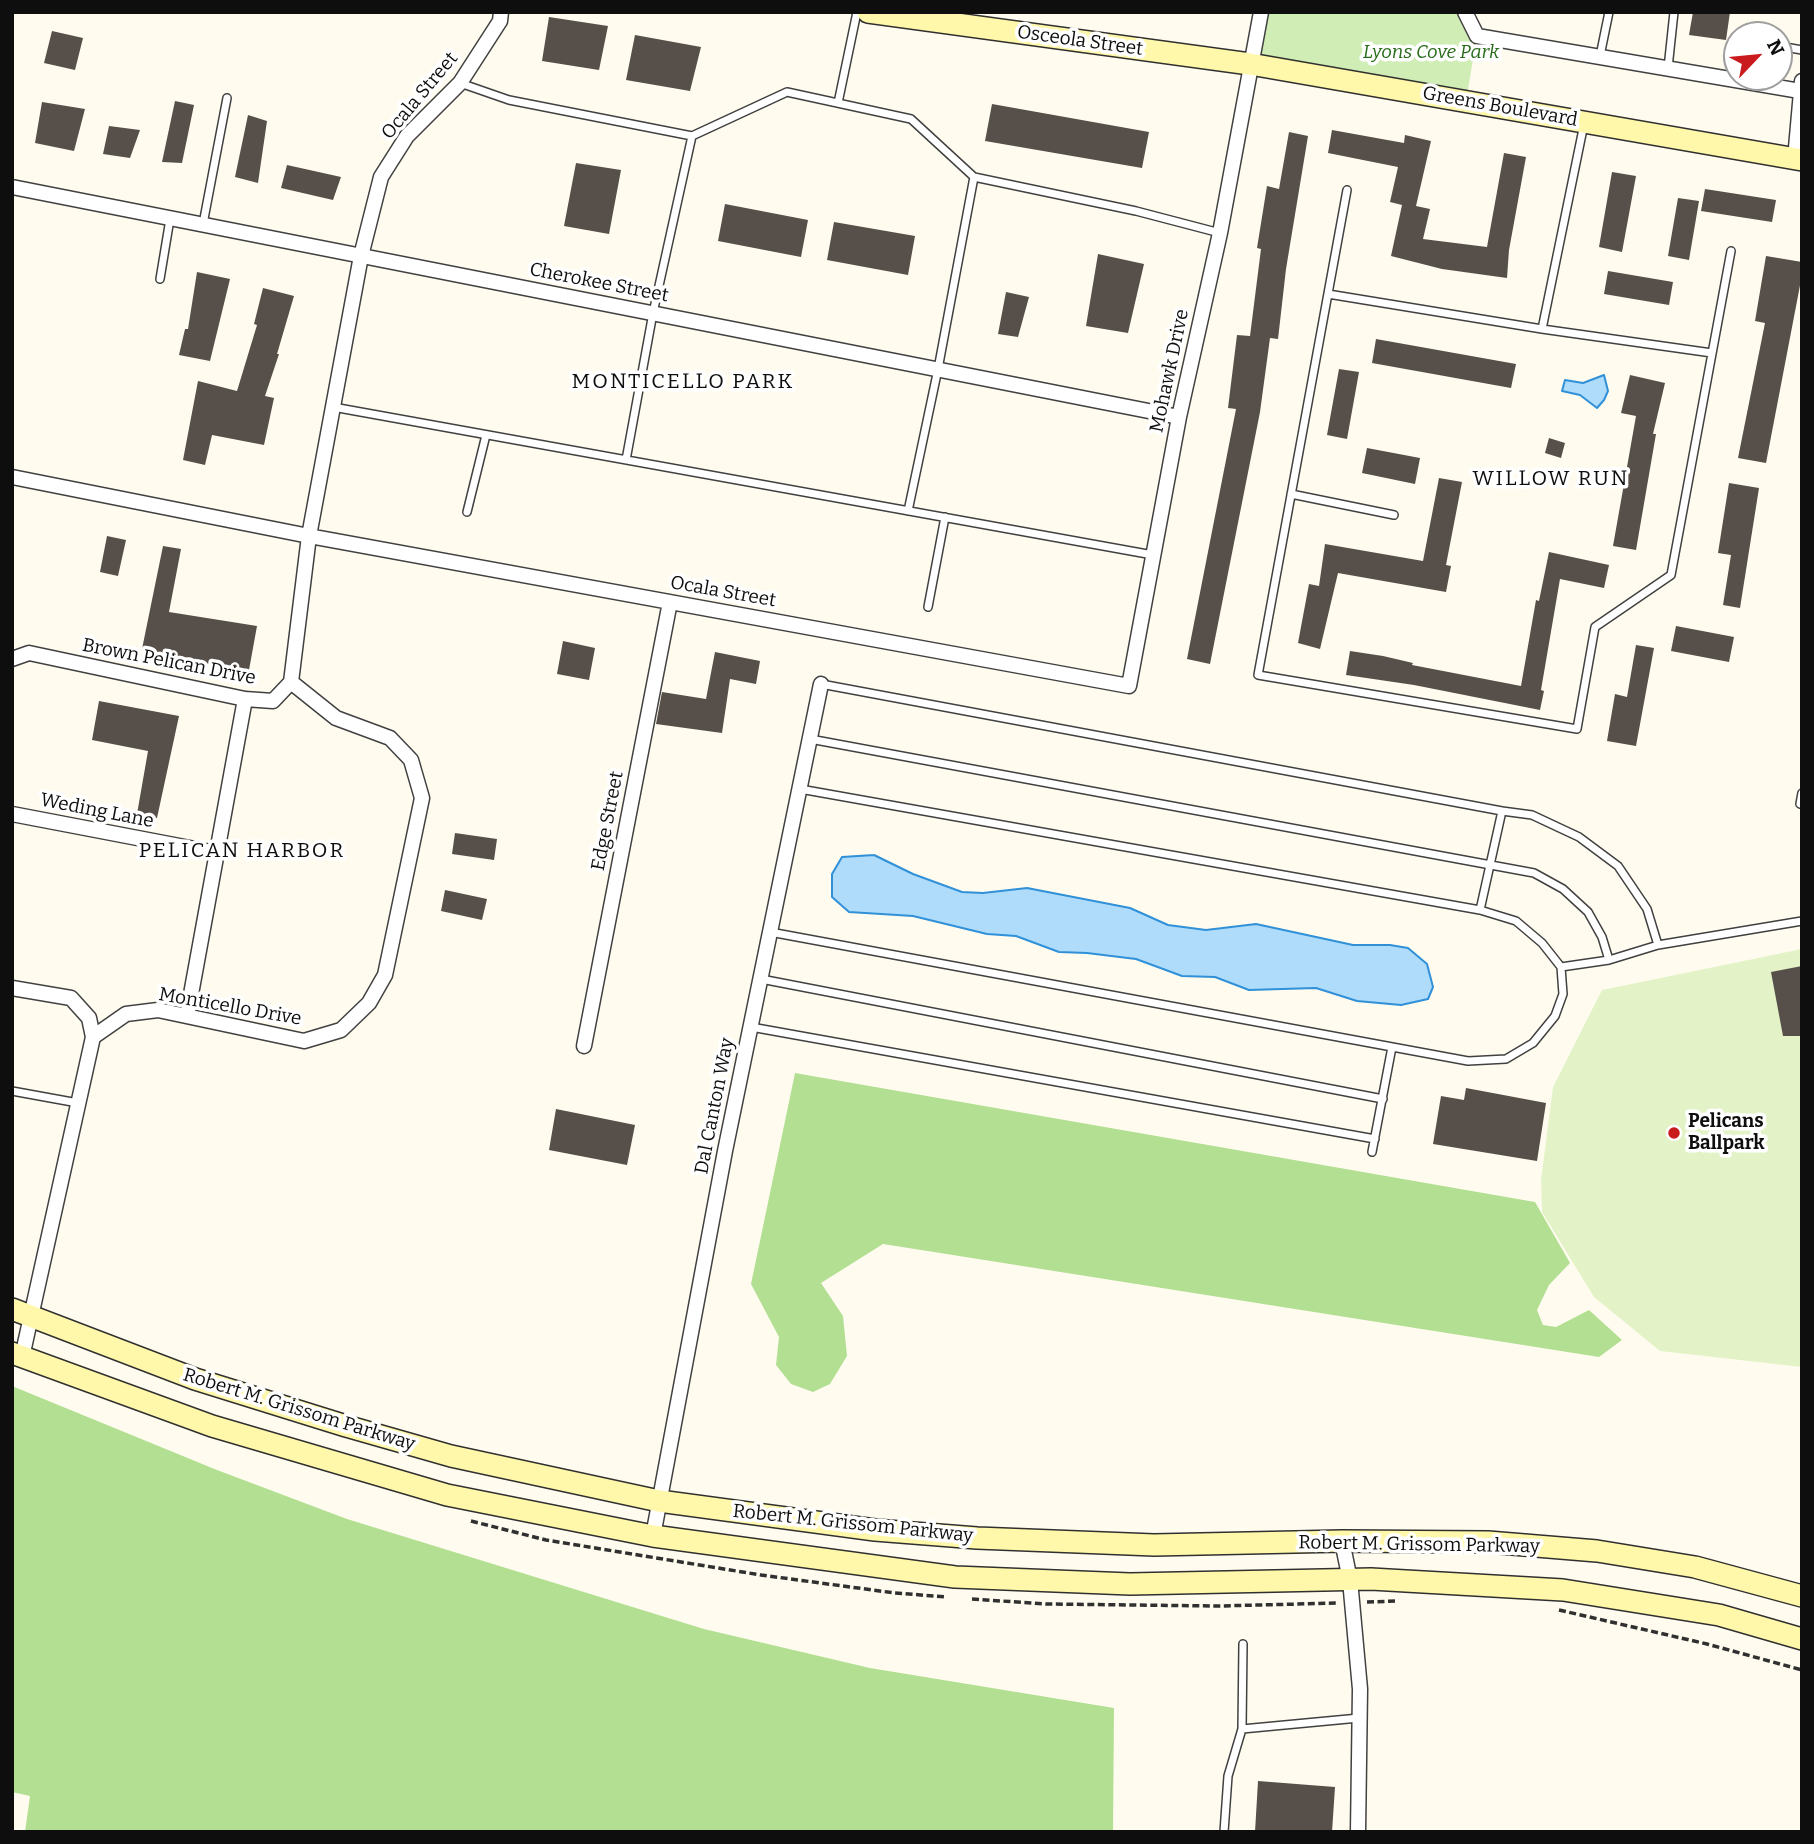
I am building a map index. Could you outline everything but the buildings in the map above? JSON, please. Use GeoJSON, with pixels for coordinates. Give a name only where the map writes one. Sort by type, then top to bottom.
{"type":"FeatureCollection","features":[{"type":"Feature","properties":{"kind":"main road","name":"Osceola Street"},"geometry":{"type":"LineString","coordinates":[[868,12],[1250,64]]}},
{"type":"Feature","properties":{"kind":"main road","name":"Greens Boulevard"},"geometry":{"type":"LineString","coordinates":[[1250,64],[1798,159]]}},
{"type":"Feature","properties":{"kind":"main road","name":"Robert M. Grissom Parkway"},"geometry":{"type":"LineString","coordinates":[[22,1313],[195,1379],[373,1433],[451,1456],[659,1501],[875,1530],[977,1538],[1154,1545],[1342,1541],[1488,1542],[1597,1551],[1695,1567],[1802,1596]]}},
{"type":"Feature","properties":{"kind":"main road","name":"Robert M. Grissom Parkway"},"geometry":{"type":"LineString","coordinates":[[17,1355],[212,1426],[447,1495],[653,1536],[955,1577],[1130,1584],[1350,1580],[1563,1590],[1718,1615],[1802,1639]]}},
{"type":"Feature","properties":{"kind":"street","name":"Ocala Street"},"geometry":{"type":"LineString","coordinates":[[309,536],[361,256],[381,177],[407,136],[460,83],[500,21],[501,12]]}},
{"type":"Feature","properties":{"kind":"street"},"geometry":{"type":"LineString","coordinates":[[1250,64],[1261,12]]}},
{"type":"Feature","properties":{"kind":"street"},"geometry":{"type":"LineString","coordinates":[[1465,12],[1477,36],[1668,68],[1801,86],[1798,159]]}},
{"type":"Feature","properties":{"kind":"street","name":"Mohawk Drive"},"geometry":{"type":"LineString","coordinates":[[1129,686],[1179,417],[1220,233],[1250,64]]}},
{"type":"Feature","properties":{"kind":"street","name":"Cherokee Street"},"geometry":{"type":"LineString","coordinates":[[12,187],[1179,417]]}},
{"type":"Feature","properties":{"kind":"street","name":"Ocala Street"},"geometry":{"type":"LineString","coordinates":[[12,477],[309,536],[1129,686]]}},
{"type":"Feature","properties":{"kind":"street"},"geometry":{"type":"LineString","coordinates":[[291,682],[309,536]]}},
{"type":"Feature","properties":{"kind":"street","name":"Edge Street"},"geometry":{"type":"LineString","coordinates":[[584,1046],[670,602]]}},
{"type":"Feature","properties":{"kind":"street","name":"Brown Pelican Drive"},"geometry":{"type":"LineString","coordinates":[[12,659],[29,653],[245,699],[273,701],[291,682]]}},
{"type":"Feature","properties":{"kind":"street","name":"Monticello Drive"},"geometry":{"type":"LineString","coordinates":[[93,1037],[126,1014],[158,1010],[304,1041],[341,1030],[369,1003],[385,975],[422,798],[411,760],[390,738],[336,718],[291,682]]}},
{"type":"Feature","properties":{"kind":"street","name":"Dal Canton Way"},"geometry":{"type":"LineString","coordinates":[[653,1536],[725,1151],[821,684]]}},
{"type":"Feature","properties":{"kind":"street"},"geometry":{"type":"LineString","coordinates":[[187,1016],[245,699]]}},
{"type":"Feature","properties":{"kind":"street","name":"Weding Lane"},"geometry":{"type":"LineString","coordinates":[[12,814],[216,853]]}},
{"type":"Feature","properties":{"kind":"street"},"geometry":{"type":"LineString","coordinates":[[12,988],[71,998],[89,1018],[93,1037],[22,1313],[17,1355]]}},
{"type":"Feature","properties":{"kind":"street"},"geometry":{"type":"LineString","coordinates":[[1342,1541],[1350,1580],[1360,1689],[1358,1832]]}},
{"type":"Feature","properties":{"kind":"lane"},"geometry":{"type":"LineString","coordinates":[[838,103],[857,12]]}},
{"type":"Feature","properties":{"kind":"lane"},"geometry":{"type":"LineString","coordinates":[[1600,57],[1609,12]]}},
{"type":"Feature","properties":{"kind":"lane"},"geometry":{"type":"LineString","coordinates":[[1668,68],[1674,12]]}},
{"type":"Feature","properties":{"kind":"lane"},"geometry":{"type":"LineString","coordinates":[[460,83],[509,100],[692,136],[787,92],[911,120],[974,177],[1136,211],[1220,233]]}},
{"type":"Feature","properties":{"kind":"lane"},"geometry":{"type":"LineString","coordinates":[[203,225],[227,98]]}},
{"type":"Feature","properties":{"kind":"lane"},"geometry":{"type":"LineString","coordinates":[[1542,329],[1585,121]]}},
{"type":"Feature","properties":{"kind":"lane"},"geometry":{"type":"LineString","coordinates":[[625,460],[653,313],[692,136]]}},
{"type":"Feature","properties":{"kind":"lane"},"geometry":{"type":"LineString","coordinates":[[908,511],[974,177]]}},
{"type":"Feature","properties":{"kind":"lane"},"geometry":{"type":"LineString","coordinates":[[1347,190],[1258,675],[1577,729],[1595,627],[1671,575],[1731,251]]}},
{"type":"Feature","properties":{"kind":"lane"},"geometry":{"type":"LineString","coordinates":[[160,279],[170,218]]}},
{"type":"Feature","properties":{"kind":"lane"},"geometry":{"type":"LineString","coordinates":[[1328,294],[1712,353]]}},
{"type":"Feature","properties":{"kind":"lane"},"geometry":{"type":"LineString","coordinates":[[333,407],[1153,555]]}},
{"type":"Feature","properties":{"kind":"lane"},"geometry":{"type":"LineString","coordinates":[[467,512],[486,435]]}},
{"type":"Feature","properties":{"kind":"lane"},"geometry":{"type":"LineString","coordinates":[[1291,494],[1394,514]]}},
{"type":"Feature","properties":{"kind":"lane"},"geometry":{"type":"LineString","coordinates":[[928,607],[945,517]]}},
{"type":"Feature","properties":{"kind":"lane"},"geometry":{"type":"LineString","coordinates":[[821,684],[1532,815],[1579,836],[1618,866],[1647,909],[1658,945]]}},
{"type":"Feature","properties":{"kind":"lane"},"geometry":{"type":"LineString","coordinates":[[810,739],[1534,873],[1563,889],[1588,912],[1602,937],[1609,960]]}},
{"type":"Feature","properties":{"kind":"lane"},"geometry":{"type":"LineString","coordinates":[[770,932],[1468,1061],[1506,1059],[1533,1043],[1555,1016],[1563,994],[1561,967],[1542,943],[1516,921],[1480,911],[800,789]]}},
{"type":"Feature","properties":{"kind":"lane"},"geometry":{"type":"LineString","coordinates":[[1802,793],[1802,804]]}},
{"type":"Feature","properties":{"kind":"lane"},"geometry":{"type":"LineString","coordinates":[[1480,911],[1502,811]]}},
{"type":"Feature","properties":{"kind":"lane"},"geometry":{"type":"LineString","coordinates":[[1561,967],[1609,960],[1658,945],[1802,921]]}},
{"type":"Feature","properties":{"kind":"lane"},"geometry":{"type":"LineString","coordinates":[[760,978],[1382,1099]]}},
{"type":"Feature","properties":{"kind":"lane"},"geometry":{"type":"LineString","coordinates":[[751,1027],[1375,1139]]}},
{"type":"Feature","properties":{"kind":"lane"},"geometry":{"type":"LineString","coordinates":[[1373,1152],[1392,1047]]}},
{"type":"Feature","properties":{"kind":"lane"},"geometry":{"type":"LineString","coordinates":[[12,1091],[78,1103]]}},
{"type":"Feature","properties":{"kind":"lane"},"geometry":{"type":"LineString","coordinates":[[1224,1832],[1228,1776],[1242,1729],[1243,1644]]}},
{"type":"Feature","properties":{"kind":"lane"},"geometry":{"type":"LineString","coordinates":[[1242,1729],[1360,1718]]}},
{"type":"Feature","properties":{"kind":"green space","name":"Lyons Cove Park"},"geometry":{"type":"Polygon","coordinates":[[[1261,12],[1465,12],[1477,36],[1466,101],[1250,64],[1261,12]]]}},
{"type":"Feature","properties":{"kind":"green space","name":"Pelicans Ballpark"},"geometry":{"type":"Polygon","coordinates":[[[1802,949],[1802,1367],[1660,1351],[1594,1297],[1542,1212],[1541,1180],[1553,1087],[1602,990],[1802,949]]]}},
{"type":"Feature","properties":{"kind":"green space"},"geometry":{"type":"Polygon","coordinates":[[[795,1073],[1535,1202],[1570,1263],[1549,1285],[1537,1310],[1543,1325],[1556,1327],[1589,1310],[1622,1340],[1599,1357],[883,1244],[821,1283],[843,1316],[847,1356],[830,1384],[813,1392],[791,1384],[776,1365],[779,1337],[751,1284],[795,1073]]]}},
{"type":"Feature","properties":{"kind":"green space"},"geometry":{"type":"Polygon","coordinates":[[[12,1386],[217,1470],[347,1519],[704,1629],[870,1668],[1114,1708],[1113,1832],[25,1832],[30,1796],[12,1792],[12,1386]]]}},
{"type":"Feature","properties":{"kind":"water"},"geometry":{"type":"Polygon","coordinates":[[[1604,375],[1608,391],[1597,408],[1580,395],[1562,391],[1565,380],[1583,383],[1604,375]]]}},
{"type":"Feature","properties":{"kind":"water"},"geometry":{"type":"Polygon","coordinates":[[[874,855],[913,874],[962,892],[983,893],[1027,888],[1130,908],[1168,925],[1206,930],[1256,924],[1353,945],[1408,948],[1427,964],[1433,987],[1428,999],[1401,1005],[1357,1001],[1316,988],[1249,990],[1215,977],[1182,976],[1136,959],[1059,952],[1016,936],[987,934],[913,916],[849,912],[832,897],[832,874],[842,857],[874,855]]]}},
{"type":"Feature","properties":{"kind":"place","name":"Pelicans Ballpark"},"geometry":{"type":"Point","coordinates":[1674,1133]}},
{"type":"Feature","properties":{"kind":"district","name":"MONTICELLO PARK"},"geometry":{"type":"Point","coordinates":[683,382]}},
{"type":"Feature","properties":{"kind":"district","name":"WILLOW RUN"},"geometry":{"type":"Point","coordinates":[1551,479]}},
{"type":"Feature","properties":{"kind":"district","name":"PELICAN HARBOR"},"geometry":{"type":"Point","coordinates":[242,851]}}]}
